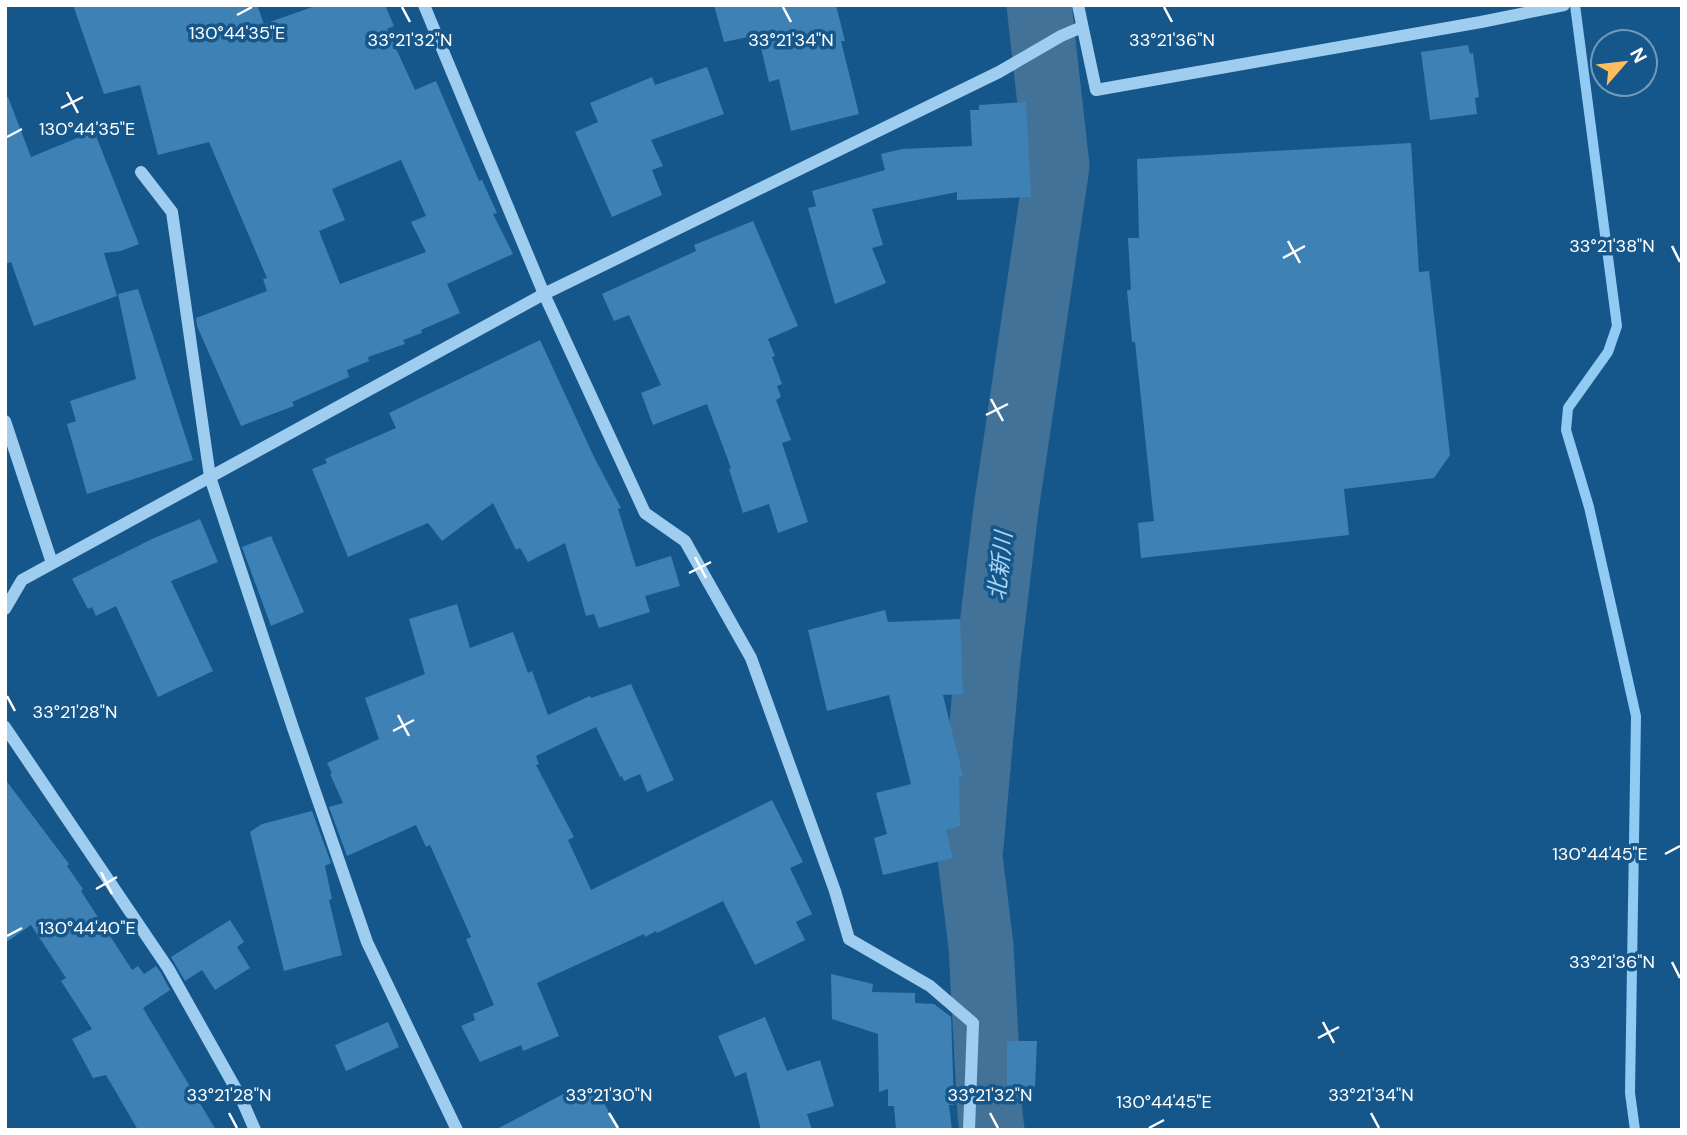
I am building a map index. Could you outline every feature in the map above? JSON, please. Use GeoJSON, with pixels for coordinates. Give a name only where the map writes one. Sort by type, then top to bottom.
{"type":"FeatureCollection","features":[{"type":"Feature","properties":{"kind":"street"},"geometry":{"type":"LineString","coordinates":[[424,5],[544,294],[645,513],[685,541],[751,658],[835,891],[849,939],[930,986],[973,1023],[969,1130]]}},
{"type":"Feature","properties":{"kind":"street"},"geometry":{"type":"LineString","coordinates":[[1078,5],[1096,90],[1558,7]]}},
{"type":"Feature","properties":{"kind":"street"},"geometry":{"type":"LineString","coordinates":[[5,609],[22,580],[544,294],[999,72],[1082,27]]}},
{"type":"Feature","properties":{"kind":"street"},"geometry":{"type":"LineString","coordinates":[[141,172],[172,212],[210,477],[367,942],[457,1130]]}},
{"type":"Feature","properties":{"kind":"street"},"geometry":{"type":"LineString","coordinates":[[5,421],[52,563]]}},
{"type":"Feature","properties":{"kind":"street"},"geometry":{"type":"LineString","coordinates":[[5,727],[168,968],[241,1098],[255,1130]]}},
{"type":"Feature","properties":{"kind":"building"},"geometry":{"type":"Polygon","coordinates":[[[73,5],[257,5],[264,24],[318,5],[385,5],[394,26],[387,29],[415,90],[436,81],[513,254],[447,284],[460,313],[403,340],[405,344],[368,357],[369,361],[347,370],[349,377],[292,402],[294,406],[241,426],[197,326],[196,318],[267,291],[263,279],[267,278],[209,142],[158,155],[140,85],[104,94],[73,5]],[[401,160],[332,189],[345,220],[319,231],[340,284],[426,252],[411,222],[426,216],[401,160]]]}},
{"type":"Feature","properties":{"kind":"building"},"geometry":{"type":"Polygon","coordinates":[[[714,5],[836,5],[845,41],[841,41],[859,114],[791,131],[779,79],[769,82],[758,35],[724,42],[714,5]]]}},
{"type":"Feature","properties":{"kind":"building"},"geometry":{"type":"Polygon","coordinates":[[[1468,45],[1470,54],[1473,53],[1479,97],[1475,98],[1477,114],[1430,120],[1421,52],[1468,45]]]}},
{"type":"Feature","properties":{"kind":"building"},"geometry":{"type":"Polygon","coordinates":[[[707,67],[724,114],[651,140],[663,166],[652,170],[662,195],[612,217],[575,132],[598,122],[590,103],[652,77],[655,85],[707,67]]]}},
{"type":"Feature","properties":{"kind":"building"},"geometry":{"type":"Polygon","coordinates":[[[5,97],[8,97],[31,157],[94,131],[139,244],[121,251],[104,253],[117,296],[34,326],[11,262],[5,264],[5,97]]]}},
{"type":"Feature","properties":{"kind":"building"},"geometry":{"type":"Polygon","coordinates":[[[1026,102],[1031,197],[957,200],[957,192],[872,209],[883,245],[872,248],[886,283],[835,304],[808,208],[816,206],[812,191],[885,170],[881,154],[902,149],[972,146],[970,110],[979,110],[979,105],[1026,102]]]}},
{"type":"Feature","properties":{"kind":"building"},"geometry":{"type":"Polygon","coordinates":[[[1411,143],[1419,272],[1429,271],[1450,455],[1434,478],[1344,489],[1349,535],[1141,558],[1138,523],[1154,521],[1127,290],[1131,290],[1128,238],[1139,238],[1137,159],[1411,143]]]}},
{"type":"Feature","properties":{"kind":"building"},"geometry":{"type":"Polygon","coordinates":[[[753,221],[798,326],[768,339],[782,384],[777,386],[781,397],[776,400],[791,440],[782,443],[808,522],[778,533],[769,504],[743,513],[729,469],[731,468],[707,404],[653,425],[641,393],[661,385],[629,315],[614,321],[602,294],[696,251],[694,245],[753,221]]]}},
{"type":"Feature","properties":{"kind":"building"},"geometry":{"type":"Polygon","coordinates":[[[138,289],[193,460],[87,494],[67,424],[76,421],[70,401],[136,379],[118,294],[138,289]]]}},
{"type":"Feature","properties":{"kind":"building"},"geometry":{"type":"Polygon","coordinates":[[[540,340],[594,457],[621,508],[618,509],[636,567],[671,556],[680,586],[645,596],[650,612],[599,628],[594,614],[586,616],[565,543],[528,562],[520,548],[516,550],[493,503],[442,541],[428,523],[348,557],[312,469],[327,463],[325,459],[396,428],[389,413],[540,340]]]}},
{"type":"Feature","properties":{"kind":"building"},"geometry":{"type":"Polygon","coordinates":[[[200,519],[218,562],[171,581],[213,671],[158,697],[116,606],[96,616],[92,607],[88,609],[72,579],[154,538],[200,519]]]}},
{"type":"Feature","properties":{"kind":"building"},"geometry":{"type":"Polygon","coordinates":[[[271,536],[304,612],[271,626],[242,547],[271,536]]]}},
{"type":"Feature","properties":{"kind":"building"},"geometry":{"type":"Polygon","coordinates":[[[457,604],[470,648],[513,632],[528,673],[532,671],[548,715],[590,696],[591,698],[631,684],[674,780],[647,792],[640,774],[624,781],[596,727],[536,756],[539,764],[536,765],[574,837],[568,840],[591,890],[772,800],[803,862],[790,868],[812,914],[796,922],[805,940],[755,965],[723,901],[657,933],[656,931],[645,937],[644,934],[537,983],[559,1036],[523,1051],[521,1045],[480,1062],[461,1026],[475,1020],[473,1014],[494,1005],[466,939],[471,937],[430,845],[426,847],[416,825],[347,856],[329,807],[343,803],[327,763],[379,739],[365,698],[425,674],[409,619],[457,604]]]}},
{"type":"Feature","properties":{"kind":"building"},"geometry":{"type":"Polygon","coordinates":[[[885,610],[888,622],[960,619],[963,694],[943,695],[963,776],[959,777],[960,826],[946,830],[953,858],[883,875],[874,838],[887,834],[876,793],[911,784],[889,695],[827,711],[808,630],[885,610]]]}},
{"type":"Feature","properties":{"kind":"building"},"geometry":{"type":"Polygon","coordinates":[[[5,779],[69,864],[67,866],[83,889],[81,891],[132,970],[138,966],[144,974],[156,966],[161,973],[170,990],[143,1008],[216,1130],[138,1130],[106,1075],[93,1078],[72,1039],[92,1029],[61,981],[66,978],[31,925],[5,943],[5,779]]]}},
{"type":"Feature","properties":{"kind":"building"},"geometry":{"type":"Polygon","coordinates":[[[312,811],[331,863],[325,866],[332,899],[329,900],[342,955],[284,971],[250,832],[262,824],[312,811]]]}},
{"type":"Feature","properties":{"kind":"building"},"geometry":{"type":"Polygon","coordinates":[[[230,920],[244,942],[237,947],[250,968],[215,990],[202,970],[185,981],[171,957],[230,920]]]}},
{"type":"Feature","properties":{"kind":"building"},"geometry":{"type":"Polygon","coordinates":[[[831,974],[873,984],[872,992],[915,993],[915,1003],[934,1004],[951,1017],[954,1105],[949,1105],[952,1130],[896,1130],[894,1106],[888,1106],[888,1089],[879,1092],[878,1034],[832,1019],[831,974]]]}},
{"type":"Feature","properties":{"kind":"building"},"geometry":{"type":"Polygon","coordinates":[[[765,1017],[787,1071],[820,1060],[834,1106],[807,1114],[812,1130],[761,1130],[746,1072],[735,1077],[718,1036],[765,1017]]]}},
{"type":"Feature","properties":{"kind":"building"},"geometry":{"type":"Polygon","coordinates":[[[388,1022],[399,1047],[346,1071],[335,1045],[388,1022]]]}},
{"type":"Feature","properties":{"kind":"building"},"geometry":{"type":"Polygon","coordinates":[[[1007,1041],[1037,1041],[1035,1087],[1007,1087],[1007,1041]]]}},
{"type":"Feature","properties":{"kind":"building"},"geometry":{"type":"Polygon","coordinates":[[[597,1089],[618,1130],[495,1130],[569,1091],[573,1099],[589,1090],[591,1092],[597,1089]]]}},
{"type":"Feature","properties":{"kind":"waterway","name":"北新川"},"geometry":{"type":"LineString","coordinates":[[992,1130],[981,946],[970,857],[987,668],[1006,509],[1057,166],[1039,5]]}},
{"type":"Feature","properties":{"kind":"waterway"},"geometry":{"type":"LineString","coordinates":[[1575,5],[1617,326],[1608,352],[1568,408],[1566,430],[1589,507],[1636,716],[1630,1093],[1635,1130]]}}]}
